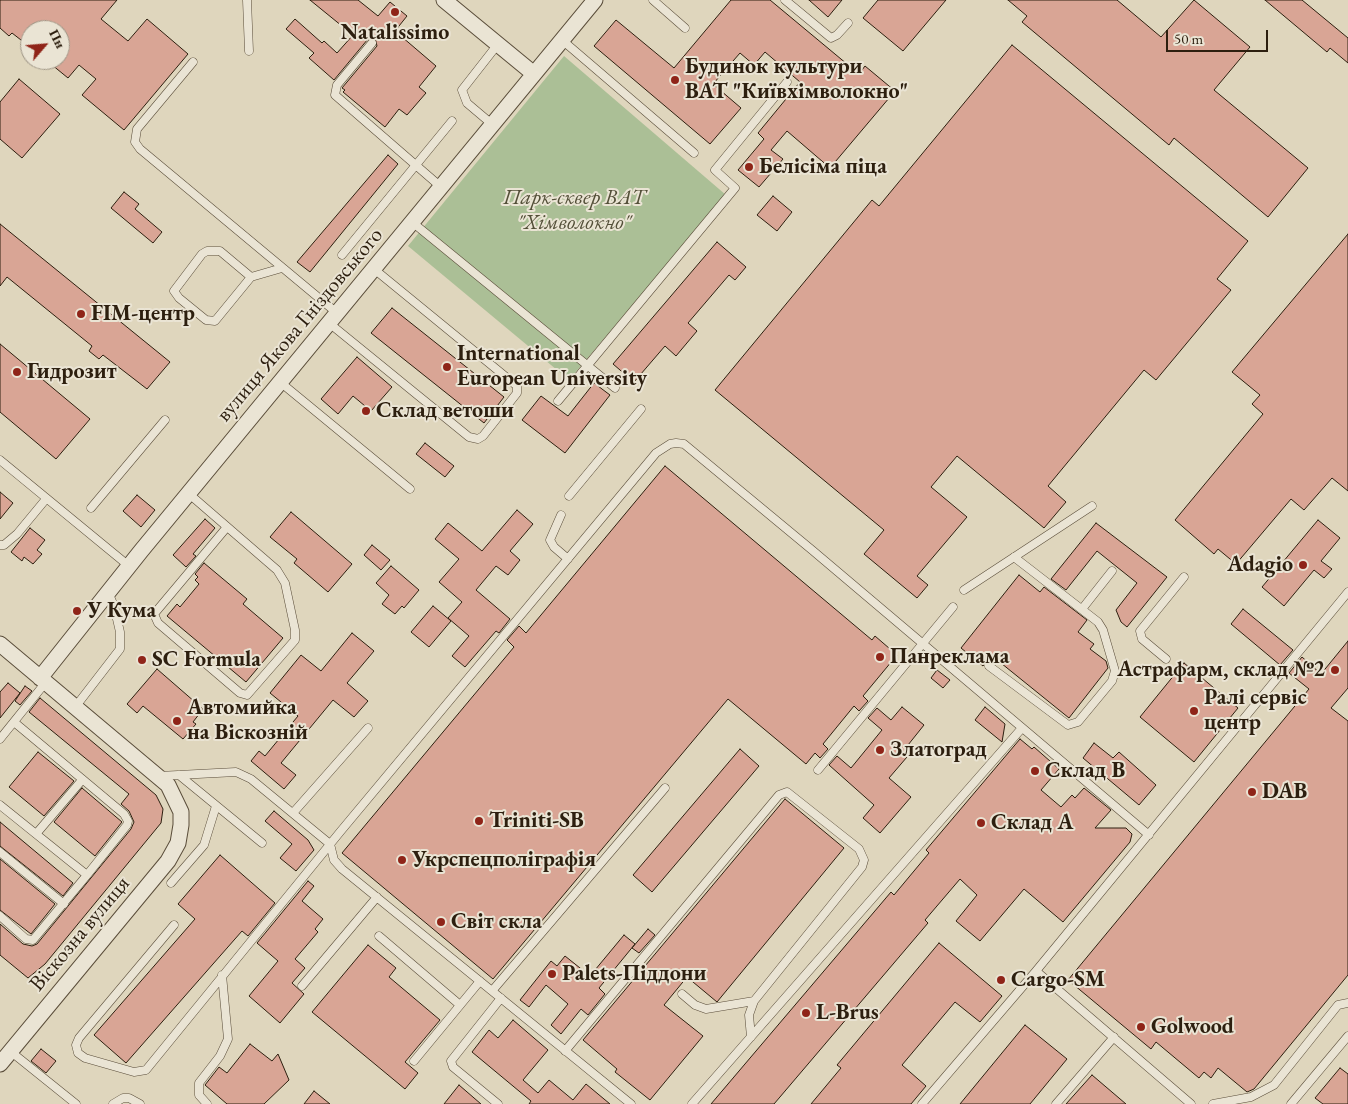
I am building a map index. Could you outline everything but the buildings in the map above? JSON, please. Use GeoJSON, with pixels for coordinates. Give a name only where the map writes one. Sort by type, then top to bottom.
{"type":"FeatureCollection","features":[{"type":"Feature","properties":{"kind":"street","name":"вулиця Якова Гніздовського"},"geometry":{"type":"LineString","coordinates":[[43,680],[108,592],[188,493],[595,0]]}},
{"type":"Feature","properties":{"kind":"street"},"geometry":{"type":"LineString","coordinates":[[449,2],[534,74]]}},
{"type":"Feature","properties":{"kind":"street"},"geometry":{"type":"LineString","coordinates":[[0,644],[157,776]]}},
{"type":"Feature","properties":{"kind":"street","name":"Віскозна вулиця"},"geometry":{"type":"LineString","coordinates":[[0,1064],[168,860],[178,843],[181,812],[168,785],[157,776]]}},
{"type":"Feature","properties":{"kind":"lane"},"geometry":{"type":"LineString","coordinates":[[247,0],[249,51]]}},
{"type":"Feature","properties":{"kind":"lane"},"geometry":{"type":"LineString","coordinates":[[652,0],[685,28]]}},
{"type":"Feature","properties":{"kind":"lane"},"geometry":{"type":"LineString","coordinates":[[785,0],[831,38],[838,35],[848,23]]}},
{"type":"Feature","properties":{"kind":"lane"},"geometry":{"type":"LineString","coordinates":[[562,40],[694,153]]}},
{"type":"Feature","properties":{"kind":"lane"},"geometry":{"type":"LineString","coordinates":[[372,43],[337,85],[335,95],[441,187]]}},
{"type":"Feature","properties":{"kind":"lane"},"geometry":{"type":"LineString","coordinates":[[493,125],[467,103],[462,90],[498,44]]}},
{"type":"Feature","properties":{"kind":"lane"},"geometry":{"type":"LineString","coordinates":[[193,62],[137,129],[135,142],[140,149],[282,268],[333,318],[469,437],[478,439],[483,436],[517,393],[517,386],[374,269]]}},
{"type":"Feature","properties":{"kind":"lane"},"geometry":{"type":"LineString","coordinates":[[558,402],[735,188],[715,170],[787,82]]}},
{"type":"Feature","properties":{"kind":"lane"},"geometry":{"type":"LineString","coordinates":[[342,255],[452,122]]}},
{"type":"Feature","properties":{"kind":"lane"},"geometry":{"type":"LineString","coordinates":[[412,222],[615,388]]}},
{"type":"Feature","properties":{"kind":"lane"},"geometry":{"type":"LineString","coordinates":[[252,277],[220,252],[207,251],[202,254],[174,291],[176,295],[206,320],[215,321],[252,277],[282,268]]}},
{"type":"Feature","properties":{"kind":"lane"},"geometry":{"type":"LineString","coordinates":[[280,382],[410,489]]}},
{"type":"Feature","properties":{"kind":"lane"},"geometry":{"type":"LineString","coordinates":[[569,496],[641,410]]}},
{"type":"Feature","properties":{"kind":"lane"},"geometry":{"type":"LineString","coordinates":[[91,508],[165,420]]}},
{"type":"Feature","properties":{"kind":"lane"},"geometry":{"type":"LineString","coordinates":[[174,925],[79,1038],[76,1046],[78,1053],[85,1058],[134,1072],[146,1070],[330,844],[656,453],[670,444],[680,443],[1149,835]]}},
{"type":"Feature","properties":{"kind":"lane"},"geometry":{"type":"LineString","coordinates":[[0,460],[129,566]]}},
{"type":"Feature","properties":{"kind":"lane"},"geometry":{"type":"LineString","coordinates":[[188,493],[280,573],[285,583],[295,630],[292,644],[247,695],[240,693],[158,623],[154,614],[227,527]]}},
{"type":"Feature","properties":{"kind":"lane"},"geometry":{"type":"LineString","coordinates":[[0,545],[4,545],[17,534],[46,499]]}},
{"type":"Feature","properties":{"kind":"lane"},"geometry":{"type":"LineString","coordinates":[[964,590],[1092,506]]}},
{"type":"Feature","properties":{"kind":"lane"},"geometry":{"type":"LineString","coordinates":[[561,515],[550,540],[554,547],[568,559]]}},
{"type":"Feature","properties":{"kind":"lane"},"geometry":{"type":"LineString","coordinates":[[989,666],[1064,724],[1073,725],[1112,681],[1115,671],[1101,625],[1014,557]]}},
{"type":"Feature","properties":{"kind":"lane"},"geometry":{"type":"LineString","coordinates":[[1082,609],[1112,572]]}},
{"type":"Feature","properties":{"kind":"lane"},"geometry":{"type":"LineString","coordinates":[[1166,659],[1142,639],[1140,631],[1184,577]]}},
{"type":"Feature","properties":{"kind":"lane"},"geometry":{"type":"LineString","coordinates":[[76,706],[120,649],[120,632],[114,606],[108,592]]}},
{"type":"Feature","properties":{"kind":"lane"},"geometry":{"type":"LineString","coordinates":[[922,1104],[1036,971],[1348,592]]}},
{"type":"Feature","properties":{"kind":"lane"},"geometry":{"type":"LineString","coordinates":[[818,770],[953,607]]}},
{"type":"Feature","properties":{"kind":"lane"},"geometry":{"type":"LineString","coordinates":[[0,739],[43,680]]}},
{"type":"Feature","properties":{"kind":"lane"},"geometry":{"type":"LineString","coordinates":[[0,916],[26,939],[33,940],[64,904],[127,825],[128,821],[124,814],[14,722]]}},
{"type":"Feature","properties":{"kind":"lane"},"geometry":{"type":"LineString","coordinates":[[293,813],[368,728]]}},
{"type":"Feature","properties":{"kind":"lane"},"geometry":{"type":"LineString","coordinates":[[692,1104],[1022,728]]}},
{"type":"Feature","properties":{"kind":"lane"},"geometry":{"type":"LineString","coordinates":[[157,776],[236,772],[251,779],[330,844],[337,865],[631,1104]]}},
{"type":"Feature","properties":{"kind":"lane"},"geometry":{"type":"LineString","coordinates":[[179,775],[262,843]]}},
{"type":"Feature","properties":{"kind":"lane"},"geometry":{"type":"LineString","coordinates":[[36,834],[82,780]]}},
{"type":"Feature","properties":{"kind":"lane"},"geometry":{"type":"LineString","coordinates":[[492,991],[665,788]]}},
{"type":"Feature","properties":{"kind":"lane"},"geometry":{"type":"LineString","coordinates":[[566,1051],[779,795],[787,792],[859,849],[864,860],[862,868],[754,1001],[749,1015],[751,1037]]}},
{"type":"Feature","properties":{"kind":"lane"},"geometry":{"type":"LineString","coordinates":[[0,805],[87,875]]}},
{"type":"Feature","properties":{"kind":"lane"},"geometry":{"type":"LineString","coordinates":[[171,883],[204,845],[216,806]]}},
{"type":"Feature","properties":{"kind":"lane"},"geometry":{"type":"LineString","coordinates":[[0,852],[64,904]]}},
{"type":"Feature","properties":{"kind":"lane"},"geometry":{"type":"LineString","coordinates":[[302,986],[377,897]]}},
{"type":"Feature","properties":{"kind":"lane"},"geometry":{"type":"LineString","coordinates":[[379,936],[460,1005]]}},
{"type":"Feature","properties":{"kind":"lane"},"geometry":{"type":"LineString","coordinates":[[1036,971],[1191,1104]]}},
{"type":"Feature","properties":{"kind":"lane"},"geometry":{"type":"LineString","coordinates":[[207,1104],[199,1095],[199,1082],[220,1056],[228,1039],[222,976]]}},
{"type":"Feature","properties":{"kind":"lane"},"geometry":{"type":"LineString","coordinates":[[414,1061],[480,980]]}},
{"type":"Feature","properties":{"kind":"lane"},"geometry":{"type":"LineString","coordinates":[[682,994],[695,1005],[706,1010],[754,1001]]}},
{"type":"Feature","properties":{"kind":"lane"},"geometry":{"type":"LineString","coordinates":[[498,1104],[453,1067],[451,1060],[501,998]]}},
{"type":"Feature","properties":{"kind":"lane"},"geometry":{"type":"LineString","coordinates":[[1213,1104],[1251,1097],[1274,1084],[1338,1005],[1348,1003]]}},
{"type":"Feature","properties":{"kind":"lane"},"geometry":{"type":"LineString","coordinates":[[1290,1104],[1348,1036]]}},
{"type":"Feature","properties":{"kind":"lane"},"geometry":{"type":"LineString","coordinates":[[1056,1104],[1114,1037]]}},
{"type":"Feature","properties":{"kind":"lane"},"geometry":{"type":"LineString","coordinates":[[10,1052],[76,1104]]}},
{"type":"Feature","properties":{"kind":"lane"},"geometry":{"type":"LineString","coordinates":[[114,1104],[123,1098],[129,1098],[140,1104]]}},
{"type":"Feature","properties":{"kind":"green space","name":"Парк-сквер ВАТ \"Хімволокно\""},"geometry":{"type":"Polygon","coordinates":[[[564,56],[726,195],[569,380],[408,246],[564,56]]]}},
{"type":"Feature","properties":{"kind":"place","name":"Natalissimo"},"geometry":{"type":"Point","coordinates":[395,12]}},
{"type":"Feature","properties":{"kind":"place","name":"Будинок культури ВАТ \"Київхімволокно\""},"geometry":{"type":"Point","coordinates":[675,80]}},
{"type":"Feature","properties":{"kind":"place","name":"Белісіма піца"},"geometry":{"type":"Point","coordinates":[749,167]}},
{"type":"Feature","properties":{"kind":"place","name":"FIM-центр"},"geometry":{"type":"Point","coordinates":[81,314]}},
{"type":"Feature","properties":{"kind":"place","name":"International European University"},"geometry":{"type":"Point","coordinates":[447,367]}},
{"type":"Feature","properties":{"kind":"place","name":"Гидрозит"},"geometry":{"type":"Point","coordinates":[17,372]}},
{"type":"Feature","properties":{"kind":"place","name":"Склад ветоши"},"geometry":{"type":"Point","coordinates":[366,411]}},
{"type":"Feature","properties":{"kind":"place","name":"Adagio"},"geometry":{"type":"Point","coordinates":[1303,565]}},
{"type":"Feature","properties":{"kind":"place","name":"У Кума"},"geometry":{"type":"Point","coordinates":[77,611]}},
{"type":"Feature","properties":{"kind":"place","name":"Панреклама"},"geometry":{"type":"Point","coordinates":[880,657]}},
{"type":"Feature","properties":{"kind":"place","name":"SC Formula"},"geometry":{"type":"Point","coordinates":[142,660]}},
{"type":"Feature","properties":{"kind":"place","name":"Астрафарм, склад №2"},"geometry":{"type":"Point","coordinates":[1335,670]}},
{"type":"Feature","properties":{"kind":"place","name":"Ралі сервіс центр"},"geometry":{"type":"Point","coordinates":[1194,711]}},
{"type":"Feature","properties":{"kind":"place","name":"Автомийка на Віскозній"},"geometry":{"type":"Point","coordinates":[177,721]}},
{"type":"Feature","properties":{"kind":"place","name":"Златоград"},"geometry":{"type":"Point","coordinates":[880,750]}},
{"type":"Feature","properties":{"kind":"place","name":"Склад B"},"geometry":{"type":"Point","coordinates":[1035,771]}},
{"type":"Feature","properties":{"kind":"place","name":"DAB"},"geometry":{"type":"Point","coordinates":[1252,792]}},
{"type":"Feature","properties":{"kind":"place","name":"Triniti-SB"},"geometry":{"type":"Point","coordinates":[479,821]}},
{"type":"Feature","properties":{"kind":"place","name":"Склад A"},"geometry":{"type":"Point","coordinates":[981,823]}},
{"type":"Feature","properties":{"kind":"place","name":"Укрспецполіграфія"},"geometry":{"type":"Point","coordinates":[402,860]}},
{"type":"Feature","properties":{"kind":"place","name":"Світ скла"},"geometry":{"type":"Point","coordinates":[441,922]}},
{"type":"Feature","properties":{"kind":"place","name":"Palets-Піддони"},"geometry":{"type":"Point","coordinates":[552,974]}},
{"type":"Feature","properties":{"kind":"place","name":"Cargo-SM"},"geometry":{"type":"Point","coordinates":[1001,980]}},
{"type":"Feature","properties":{"kind":"place","name":"L-Brus"},"geometry":{"type":"Point","coordinates":[806,1013]}},
{"type":"Feature","properties":{"kind":"place","name":"Golwood"},"geometry":{"type":"Point","coordinates":[1141,1027]}}]}
